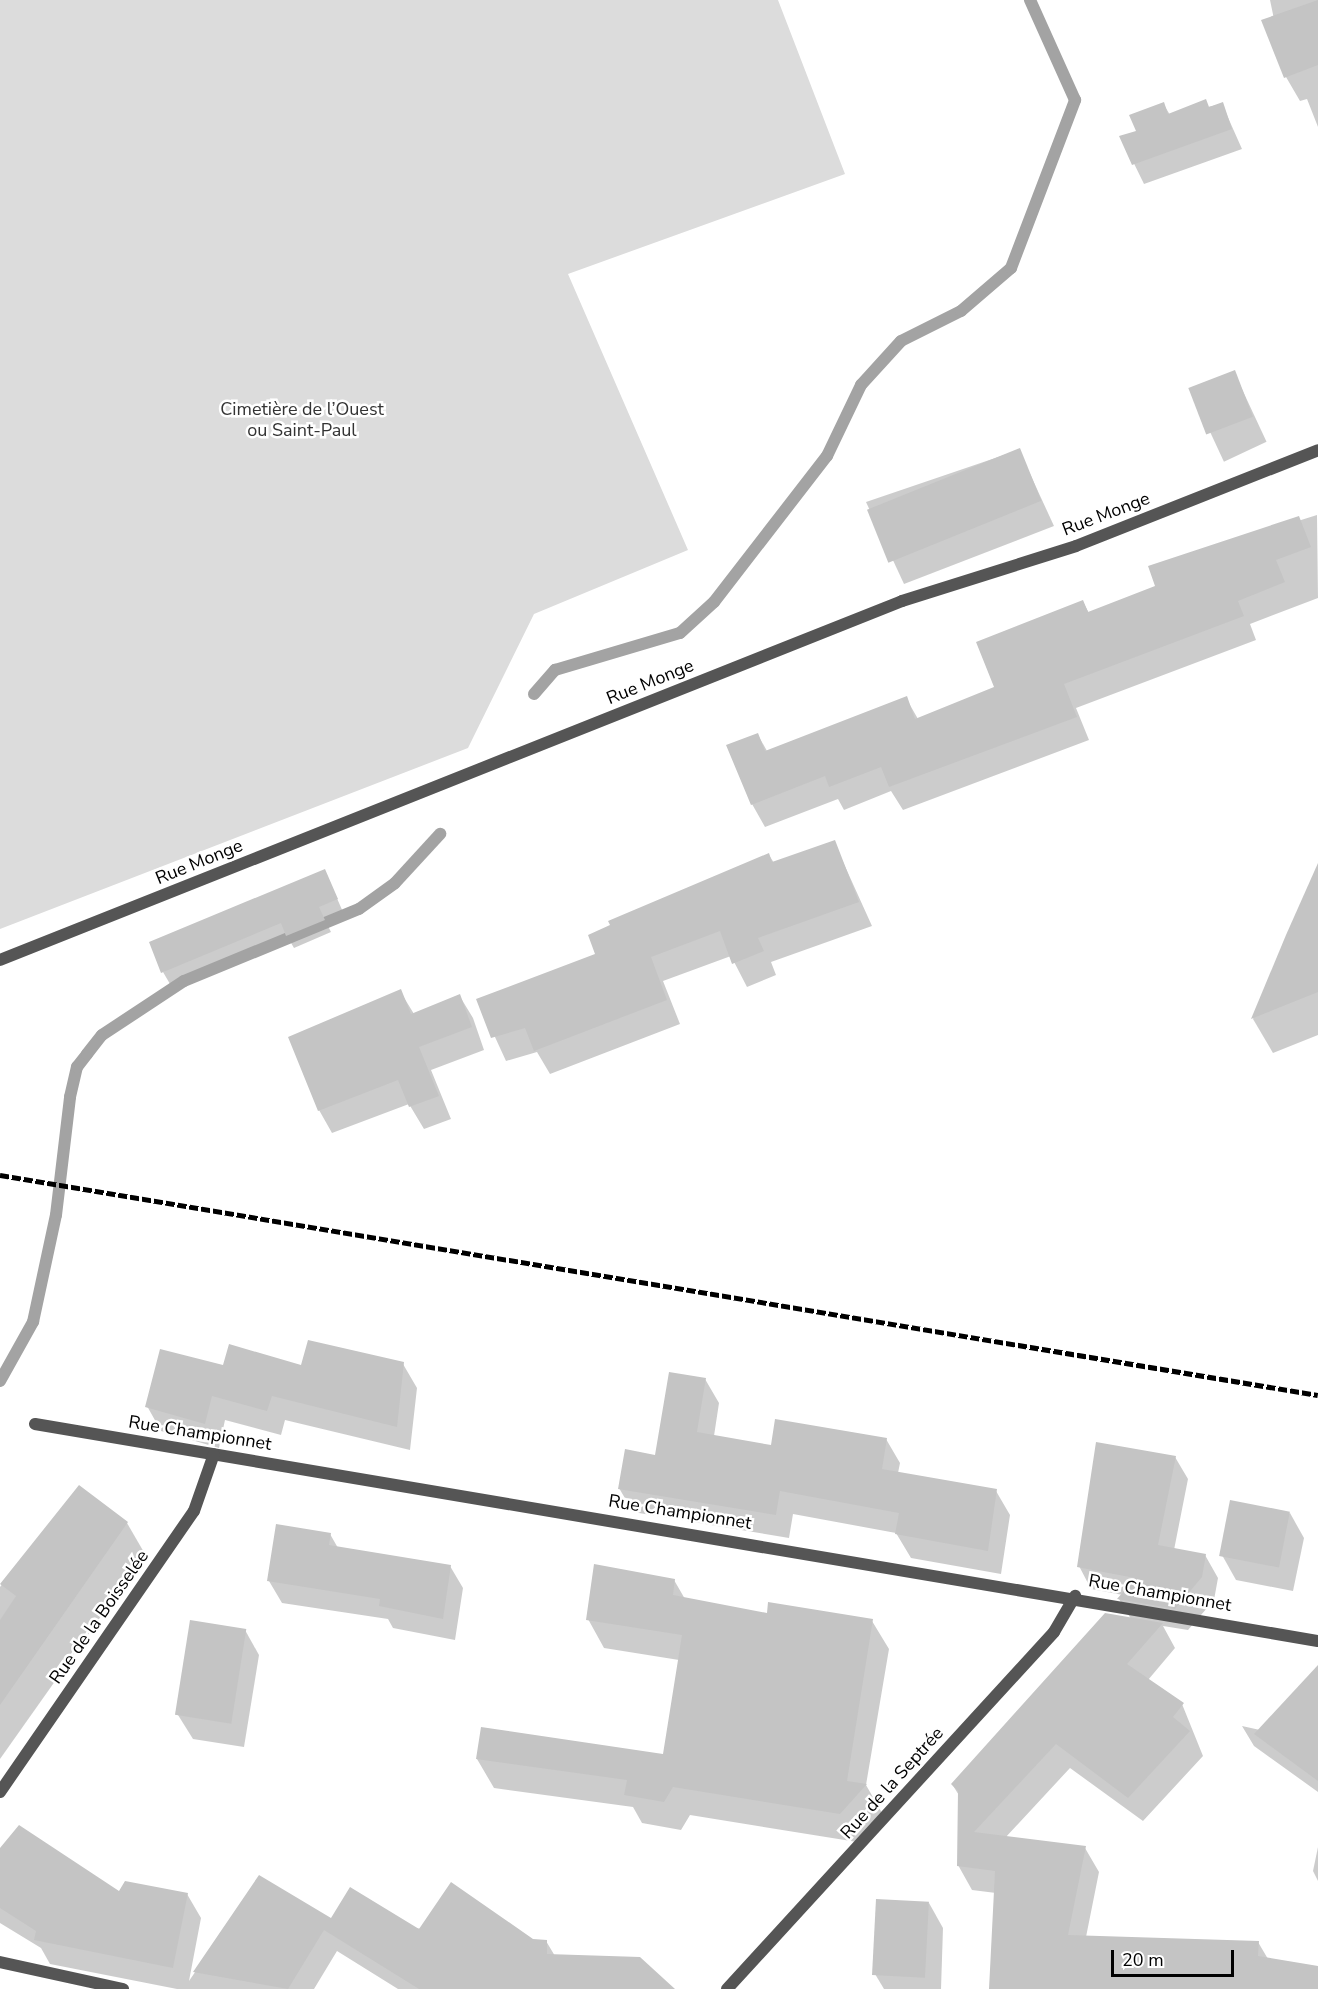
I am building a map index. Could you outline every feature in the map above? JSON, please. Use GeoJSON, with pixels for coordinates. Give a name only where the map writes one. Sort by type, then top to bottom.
{"type":"FeatureCollection","features":[{"type":"Feature","properties":{"kind":"street","name":"Rue Monge"},"geometry":{"type":"LineString","coordinates":[[0,960],[902,601],[1076,546],[1318,450]]}},
{"type":"Feature","properties":{"kind":"street","name":"Rue Championnet"},"geometry":{"type":"LineString","coordinates":[[35,1424],[1075,1596],[1318,1641]]}},
{"type":"Feature","properties":{"kind":"street","name":"Rue de la Boisselée"},"geometry":{"type":"LineString","coordinates":[[0,1792],[194,1512],[213,1454]]}},
{"type":"Feature","properties":{"kind":"street","name":"Rue de la Septrée"},"geometry":{"type":"LineString","coordinates":[[728,1989],[1054,1632],[1075,1596]]}},
{"type":"Feature","properties":{"kind":"street"},"geometry":{"type":"LineString","coordinates":[[0,1962],[123,1989]]}},
{"type":"Feature","properties":{"kind":"green space","name":"Cimetière de l’Ouest ou Saint-Paul"},"geometry":{"type":"Polygon","coordinates":[[[0,0],[778,0],[845,174],[568,274],[688,550],[534,614],[468,748],[0,929],[0,0]]]}},
{"type":"Feature","properties":{"kind":"building"},"geometry":{"type":"Polygon","coordinates":[[[1318,0],[1318,65],[1284,78],[1261,20],[1318,0]]]}},
{"type":"Feature","properties":{"kind":"building"},"geometry":{"type":"Polygon","coordinates":[[[1206,99],[1209,107],[1223,102],[1232,129],[1132,165],[1119,136],[1136,131],[1129,115],[1164,102],[1168,114],[1206,99]]]}},
{"type":"Feature","properties":{"kind":"building"},"geometry":{"type":"Polygon","coordinates":[[[1235,370],[1253,417],[1206,435],[1188,388],[1235,370]]]}},
{"type":"Feature","properties":{"kind":"building"},"geometry":{"type":"Polygon","coordinates":[[[1020,448],[1041,501],[888,563],[867,510],[1020,448]]]}},
{"type":"Feature","properties":{"kind":"building"},"geometry":{"type":"Polygon","coordinates":[[[1299,516],[1311,547],[1276,560],[1285,582],[1238,601],[1244,616],[1064,684],[1077,717],[889,787],[881,767],[829,787],[825,776],[751,805],[726,745],[758,733],[765,751],[907,696],[915,719],[994,687],[976,642],[1083,600],[1088,612],[1155,586],[1148,566],[1299,516]]]}},
{"type":"Feature","properties":{"kind":"building"},"geometry":{"type":"Polygon","coordinates":[[[835,840],[859,902],[758,938],[764,951],[732,964],[720,931],[651,957],[667,1000],[534,1051],[525,1028],[491,1038],[476,999],[595,954],[588,935],[610,925],[608,921],[769,853],[772,862],[835,840]]]}},
{"type":"Feature","properties":{"kind":"building"},"geometry":{"type":"Polygon","coordinates":[[[1318,863],[1318,992],[1251,1019],[1286,935],[1318,863]]]}},
{"type":"Feature","properties":{"kind":"building"},"geometry":{"type":"Polygon","coordinates":[[[325,869],[338,899],[319,907],[325,920],[286,936],[281,923],[161,973],[149,942],[325,869]]]}},
{"type":"Feature","properties":{"kind":"building"},"geometry":{"type":"Polygon","coordinates":[[[401,989],[411,1014],[460,994],[472,1027],[419,1047],[439,1096],[409,1107],[398,1080],[318,1111],[288,1037],[401,989]]]}},
{"type":"Feature","properties":{"kind":"building"},"geometry":{"type":"Polygon","coordinates":[[[308,1340],[404,1362],[397,1427],[272,1396],[267,1411],[212,1396],[205,1424],[145,1407],[160,1349],[223,1365],[229,1344],[301,1365],[308,1340]]]}},
{"type":"Feature","properties":{"kind":"building"},"geometry":{"type":"Polygon","coordinates":[[[669,1372],[706,1378],[697,1432],[771,1445],[775,1419],[887,1438],[882,1469],[997,1489],[988,1551],[895,1534],[899,1513],[780,1491],[776,1515],[618,1489],[625,1449],[655,1455],[669,1372]]]}},
{"type":"Feature","properties":{"kind":"building"},"geometry":{"type":"Polygon","coordinates":[[[1096,1442],[1176,1456],[1158,1545],[1206,1554],[1202,1577],[1175,1609],[1117,1599],[1135,1578],[1077,1567],[1096,1442]]]}},
{"type":"Feature","properties":{"kind":"building"},"geometry":{"type":"Polygon","coordinates":[[[79,1485],[128,1522],[0,1705],[0,1620],[16,1596],[0,1584],[79,1485]]]}},
{"type":"Feature","properties":{"kind":"building"},"geometry":{"type":"Polygon","coordinates":[[[1230,1500],[1290,1512],[1279,1568],[1219,1556],[1230,1500]]]}},
{"type":"Feature","properties":{"kind":"building"},"geometry":{"type":"Polygon","coordinates":[[[276,1524],[331,1533],[329,1545],[451,1565],[443,1619],[379,1606],[380,1599],[267,1581],[276,1524]]]}},
{"type":"Feature","properties":{"kind":"building"},"geometry":{"type":"Polygon","coordinates":[[[594,1564],[675,1579],[673,1595],[767,1613],[768,1602],[873,1619],[847,1781],[867,1784],[840,1814],[673,1787],[664,1802],[624,1795],[627,1780],[476,1759],[481,1727],[663,1754],[682,1635],[586,1620],[594,1564]]]}},
{"type":"Feature","properties":{"kind":"building"},"geometry":{"type":"Polygon","coordinates":[[[1105,1613],[1163,1623],[1127,1664],[1184,1703],[1173,1717],[1190,1731],[1128,1798],[1056,1744],[974,1832],[1086,1846],[1068,1935],[1259,1941],[1258,1956],[1318,1966],[1318,1989],[989,1989],[995,1871],[957,1866],[958,1791],[951,1784],[1105,1613]]]}},
{"type":"Feature","properties":{"kind":"building"},"geometry":{"type":"Polygon","coordinates":[[[190,1620],[246,1629],[231,1724],[175,1715],[190,1620]]]}},
{"type":"Feature","properties":{"kind":"building"},"geometry":{"type":"Polygon","coordinates":[[[1318,1665],[1318,1781],[1254,1734],[1318,1665]]]}},
{"type":"Feature","properties":{"kind":"building"},"geometry":{"type":"Polygon","coordinates":[[[19,1825],[119,1891],[125,1881],[188,1893],[173,1968],[34,1940],[36,1931],[0,1908],[0,1848],[19,1825]]]}},
{"type":"Feature","properties":{"kind":"building"},"geometry":{"type":"Polygon","coordinates":[[[259,1875],[331,1918],[350,1887],[419,1929],[451,1882],[533,1939],[547,1940],[547,1954],[640,1957],[675,1989],[419,1989],[324,1930],[288,1989],[193,1972],[259,1875]]]}},
{"type":"Feature","properties":{"kind":"building"},"geometry":{"type":"Polygon","coordinates":[[[876,1899],[929,1902],[925,1978],[872,1975],[876,1899]]]}},
{"type":"Feature","properties":{"kind":"waterway"},"geometry":{"type":"LineString","coordinates":[[534,694],[555,670],[680,633],[714,602],[827,456],[861,385],[901,341],[961,311],[1011,268],[1075,100],[1030,0]]}},
{"type":"Feature","properties":{"kind":"waterway"},"geometry":{"type":"LineString","coordinates":[[0,1381],[33,1322],[56,1215],[70,1097],[77,1067],[102,1035],[184,981],[359,909],[395,883],[440,834]]}},
{"type":"Feature","properties":{"kind":"railway"},"geometry":{"type":"LineString","coordinates":[[0,1175],[1318,1395]]}}]}
